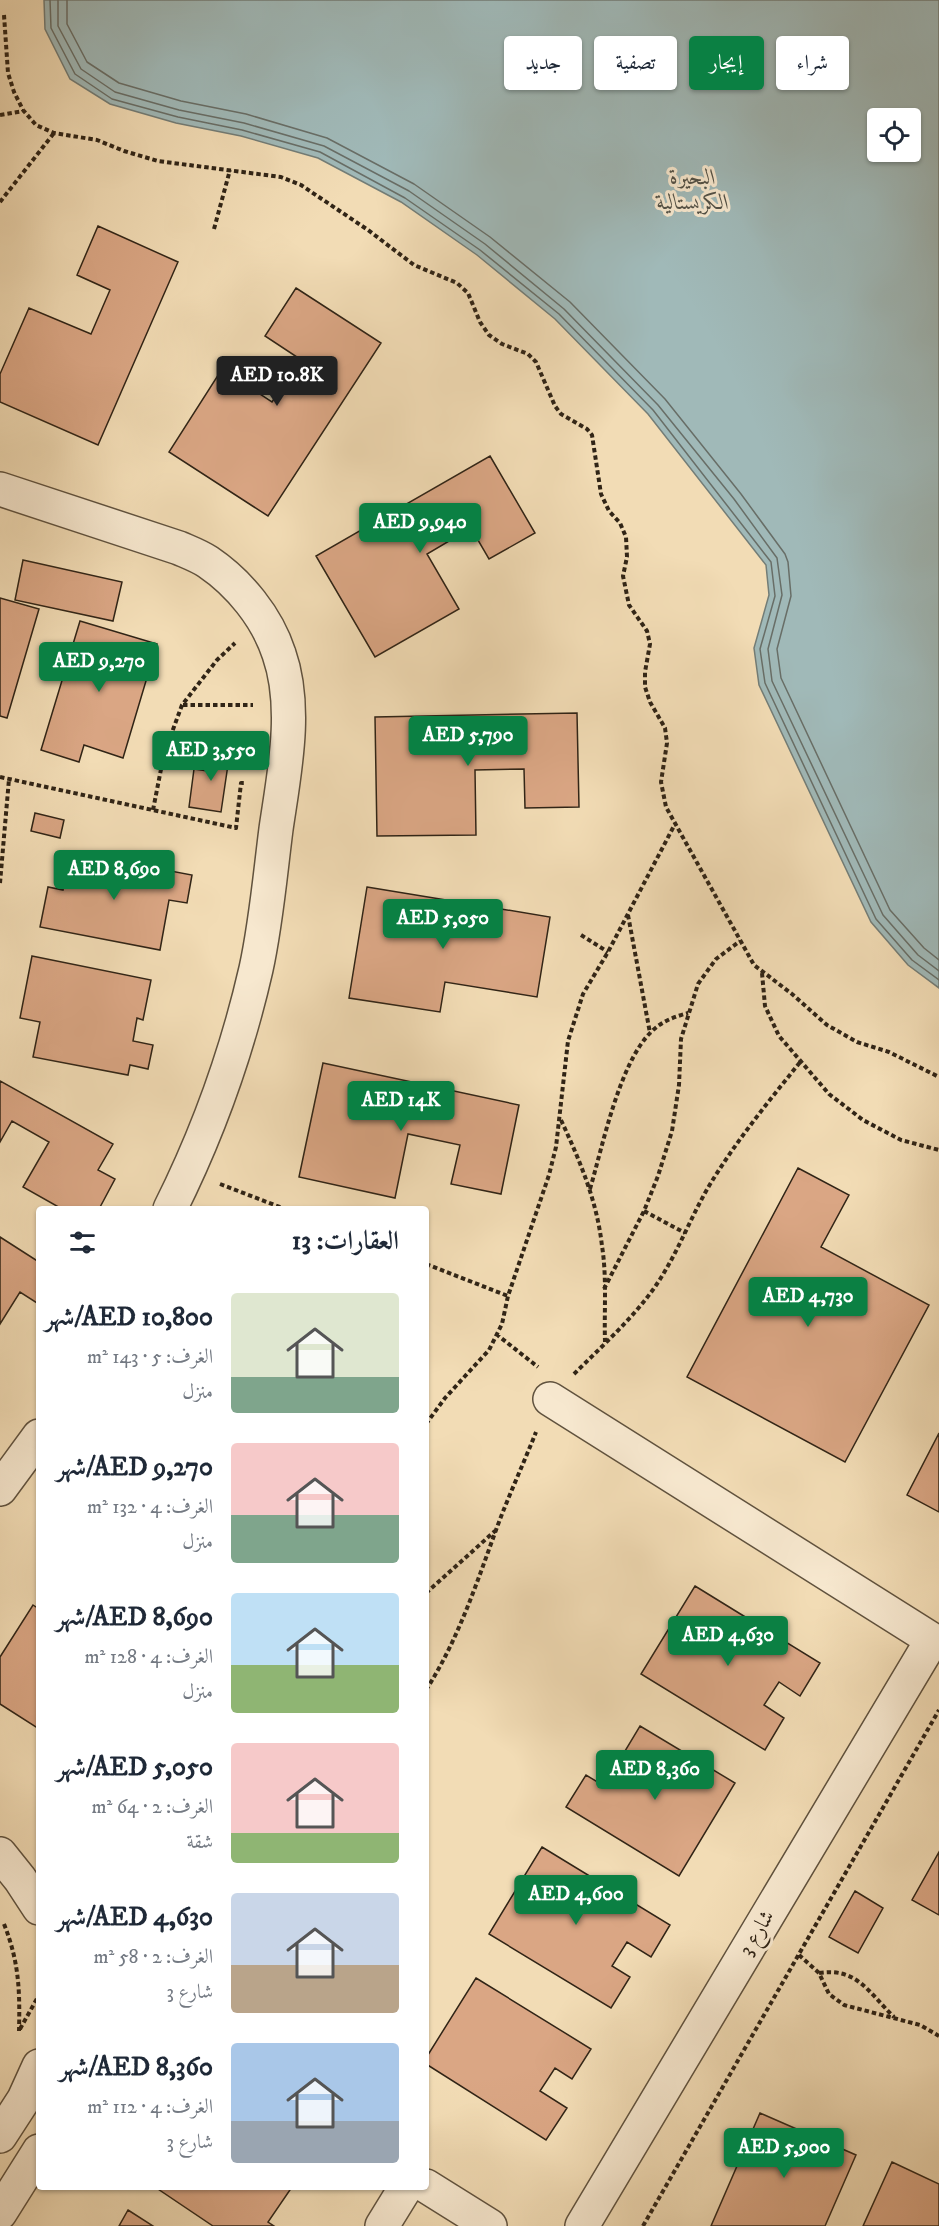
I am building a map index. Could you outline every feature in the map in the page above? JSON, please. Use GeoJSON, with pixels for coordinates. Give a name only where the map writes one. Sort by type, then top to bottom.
{"type":"FeatureCollection","features":[{"type":"Feature","properties":{"kind":"street"},"geometry":{"type":"LineString","coordinates":[[0,489],[179,548],[206,561],[230,579],[244,594],[267,627],[279,652],[286,678],[289,705],[282,788],[256,967],[227,1071],[189,1172],[172,1206]]}},
{"type":"Feature","properties":{"kind":"street"},"geometry":{"type":"LineString","coordinates":[[556,1393],[935,1642]]}},
{"type":"Feature","properties":{"kind":"street"},"geometry":{"type":"LineString","coordinates":[[0,1489],[36,1440]]}},
{"type":"Feature","properties":{"kind":"street","name":"شارع 3"},"geometry":{"type":"LineString","coordinates":[[582,2226],[935,1642]]}},
{"type":"Feature","properties":{"kind":"street"},"geometry":{"type":"LineString","coordinates":[[0,1847],[36,1861]]}},
{"type":"Feature","properties":{"kind":"street"},"geometry":{"type":"LineString","coordinates":[[0,1854],[36,1904]]}},
{"type":"Feature","properties":{"kind":"street"},"geometry":{"type":"LineString","coordinates":[[0,2136],[24,2099],[36,2073]]}},
{"type":"Feature","properties":{"kind":"street"},"geometry":{"type":"LineString","coordinates":[[0,2213],[36,2156]]}},
{"type":"Feature","properties":{"kind":"street"},"geometry":{"type":"LineString","coordinates":[[429,2188],[490,2226]]}},
{"type":"Feature","properties":{"kind":"street"},"geometry":{"type":"LineString","coordinates":[[382,2226],[404,2190]]}},
{"type":"Feature","properties":{"kind":"path"},"geometry":{"type":"LineString","coordinates":[[4,15],[8,73],[23,111],[36,125],[54,134],[97,140],[158,161],[281,177],[301,185],[368,230],[414,265],[457,283],[468,293],[480,322],[489,335],[502,344],[528,354],[536,362],[555,406],[561,414],[587,429],[592,435],[601,494],[609,511],[620,523],[626,537],[627,551],[623,576],[629,605],[647,631],[650,644],[645,687],[650,702],[665,728],[667,743],[661,782],[666,807],[754,965],[827,1025],[857,1042],[889,1052],[939,1077]]}},
{"type":"Feature","properties":{"kind":"path"},"geometry":{"type":"LineString","coordinates":[[0,115],[23,111]]}},
{"type":"Feature","properties":{"kind":"path"},"geometry":{"type":"LineString","coordinates":[[0,201],[54,134]]}},
{"type":"Feature","properties":{"kind":"path"},"geometry":{"type":"LineString","coordinates":[[214,229],[230,170]]}},
{"type":"Feature","properties":{"kind":"path"},"geometry":{"type":"LineString","coordinates":[[153,810],[164,754],[182,705],[217,660],[231,646],[267,627]]}},
{"type":"Feature","properties":{"kind":"path"},"geometry":{"type":"LineString","coordinates":[[182,705],[289,705]]}},
{"type":"Feature","properties":{"kind":"path"},"geometry":{"type":"LineString","coordinates":[[0,777],[236,828],[241,783],[282,788]]}},
{"type":"Feature","properties":{"kind":"path"},"geometry":{"type":"LineString","coordinates":[[0,883],[9,779]]}},
{"type":"Feature","properties":{"kind":"path"},"geometry":{"type":"LineString","coordinates":[[429,1420],[445,1398],[489,1350],[502,1324],[508,1296],[549,1175],[556,1147],[568,1041],[583,994],[608,952],[675,823]]}},
{"type":"Feature","properties":{"kind":"path"},"geometry":{"type":"LineString","coordinates":[[628,914],[650,1033]]}},
{"type":"Feature","properties":{"kind":"path"},"geometry":{"type":"LineString","coordinates":[[581,935],[608,952]]}},
{"type":"Feature","properties":{"kind":"path"},"geometry":{"type":"LineString","coordinates":[[604,1288],[644,1211],[672,1131],[679,1085],[681,1039],[698,984],[716,959],[740,940]]}},
{"type":"Feature","properties":{"kind":"path"},"geometry":{"type":"LineString","coordinates":[[762,972],[765,1006],[779,1036],[829,1094],[863,1120],[901,1140],[939,1150]]}},
{"type":"Feature","properties":{"kind":"path"},"geometry":{"type":"LineString","coordinates":[[590,1189],[620,1085],[632,1061],[650,1033],[667,1020],[688,1013]]}},
{"type":"Feature","properties":{"kind":"path"},"geometry":{"type":"LineString","coordinates":[[429,1686],[465,1616],[496,1531],[556,1393],[638,1310],[685,1233],[708,1187],[746,1130],[801,1061]]}},
{"type":"Feature","properties":{"kind":"path"},"geometry":{"type":"LineString","coordinates":[[560,1120],[580,1160],[590,1189],[603,1247],[605,1343]]}},
{"type":"Feature","properties":{"kind":"path"},"geometry":{"type":"LineString","coordinates":[[189,1172],[277,1206]]}},
{"type":"Feature","properties":{"kind":"path"},"geometry":{"type":"LineString","coordinates":[[644,1211],[685,1233]]}},
{"type":"Feature","properties":{"kind":"path"},"geometry":{"type":"LineString","coordinates":[[429,1265],[508,1296]]}},
{"type":"Feature","properties":{"kind":"path"},"geometry":{"type":"LineString","coordinates":[[496,1334],[556,1393]]}},
{"type":"Feature","properties":{"kind":"path"},"geometry":{"type":"LineString","coordinates":[[429,1590],[496,1531]]}},
{"type":"Feature","properties":{"kind":"path"},"geometry":{"type":"LineString","coordinates":[[643,2226],[939,1710]]}},
{"type":"Feature","properties":{"kind":"path"},"geometry":{"type":"LineString","coordinates":[[0,1915],[14,1949],[20,1988],[19,2031]]}},
{"type":"Feature","properties":{"kind":"path"},"geometry":{"type":"LineString","coordinates":[[799,1955],[819,1973],[830,1994],[844,2006],[920,2025],[939,2036]]}},
{"type":"Feature","properties":{"kind":"path"},"geometry":{"type":"LineString","coordinates":[[819,1973],[833,1971],[846,1973],[858,1980],[896,2018]]}},
{"type":"Feature","properties":{"kind":"path"},"geometry":{"type":"LineString","coordinates":[[14,2040],[36,2000]]}},
{"type":"Feature","properties":{"kind":"water","name":"البحيرة الكريستالية"},"geometry":{"type":"Polygon","coordinates":[[[44,0],[939,0],[939,988],[908,965],[871,922],[759,685],[754,648],[769,595],[766,565],[648,414],[555,319],[477,255],[401,202],[318,158],[241,136],[176,123],[110,104],[70,79],[45,29],[44,0]]]}},
{"type":"Feature","properties":{"kind":"building"},"geometry":{"type":"Polygon","coordinates":[[[98,226],[178,262],[98,445],[0,402],[0,374],[29,308],[91,334],[110,290],[77,275],[98,226]]]}},
{"type":"Feature","properties":{"kind":"building"},"geometry":{"type":"Polygon","coordinates":[[[296,288],[381,343],[268,516],[169,452],[222,369],[272,402],[300,359],[265,336],[296,288]]]}},
{"type":"Feature","properties":{"kind":"building"},"geometry":{"type":"Polygon","coordinates":[[[490,456],[535,533],[489,559],[471,528],[427,554],[459,609],[375,657],[316,556],[490,456]]]}},
{"type":"Feature","properties":{"kind":"building"},"geometry":{"type":"Polygon","coordinates":[[[23,560],[122,582],[113,621],[15,600],[23,560]]]}},
{"type":"Feature","properties":{"kind":"building"},"geometry":{"type":"Polygon","coordinates":[[[0,598],[39,609],[7,718],[0,716],[0,598]]]}},
{"type":"Feature","properties":{"kind":"building"},"geometry":{"type":"Polygon","coordinates":[[[80,621],[157,644],[123,758],[84,745],[79,762],[41,750],[80,621]]]}},
{"type":"Feature","properties":{"kind":"building"},"geometry":{"type":"Polygon","coordinates":[[[577,713],[579,807],[525,808],[524,769],[475,770],[476,835],[377,836],[375,717],[577,713]]]}},
{"type":"Feature","properties":{"kind":"building"},"geometry":{"type":"Polygon","coordinates":[[[210,748],[230,751],[221,812],[189,807],[194,769],[207,771],[210,748]]]}},
{"type":"Feature","properties":{"kind":"building"},"geometry":{"type":"Polygon","coordinates":[[[35,813],[64,820],[60,838],[31,831],[35,813]]]}},
{"type":"Feature","properties":{"kind":"building"},"geometry":{"type":"Polygon","coordinates":[[[70,852],[192,875],[187,903],[169,900],[160,950],[40,927],[48,887],[63,890],[70,852]]]}},
{"type":"Feature","properties":{"kind":"building"},"geometry":{"type":"Polygon","coordinates":[[[367,887],[550,917],[537,997],[445,982],[440,1012],[349,998],[367,887]]]}},
{"type":"Feature","properties":{"kind":"building"},"geometry":{"type":"Polygon","coordinates":[[[32,956],[151,980],[143,1020],[137,1018],[133,1041],[153,1045],[148,1069],[130,1065],[128,1075],[33,1057],[40,1022],[20,1018],[32,956]]]}},
{"type":"Feature","properties":{"kind":"building"},"geometry":{"type":"Polygon","coordinates":[[[323,1063],[519,1105],[501,1194],[451,1184],[460,1145],[408,1134],[395,1198],[299,1177],[323,1063]]]}},
{"type":"Feature","properties":{"kind":"building"},"geometry":{"type":"Polygon","coordinates":[[[0,1081],[113,1144],[98,1170],[115,1179],[101,1206],[57,1206],[23,1187],[49,1142],[12,1121],[0,1142],[0,1081]]]}},
{"type":"Feature","properties":{"kind":"building"},"geometry":{"type":"Polygon","coordinates":[[[798,1168],[849,1195],[821,1247],[929,1305],[845,1462],[687,1377],[798,1168]]]}},
{"type":"Feature","properties":{"kind":"building"},"geometry":{"type":"Polygon","coordinates":[[[0,1237],[36,1260],[36,1302],[20,1292],[0,1324],[0,1237]]]}},
{"type":"Feature","properties":{"kind":"building"},"geometry":{"type":"Polygon","coordinates":[[[939,1433],[939,1512],[907,1495],[939,1433]]]}},
{"type":"Feature","properties":{"kind":"building"},"geometry":{"type":"Polygon","coordinates":[[[695,1586],[820,1663],[800,1696],[779,1682],[764,1705],[784,1718],[765,1750],[641,1674],[695,1586]]]}},
{"type":"Feature","properties":{"kind":"building"},"geometry":{"type":"Polygon","coordinates":[[[33,1605],[36,1607],[36,1727],[0,1704],[0,1657],[33,1605]]]}},
{"type":"Feature","properties":{"kind":"building"},"geometry":{"type":"Polygon","coordinates":[[[640,1726],[735,1783],[679,1876],[566,1807],[586,1775],[604,1786],[640,1726]]]}},
{"type":"Feature","properties":{"kind":"building"},"geometry":{"type":"Polygon","coordinates":[[[542,1847],[670,1925],[651,1957],[627,1942],[612,1966],[630,1977],[611,2008],[489,1934],[542,1847]]]}},
{"type":"Feature","properties":{"kind":"building"},"geometry":{"type":"Polygon","coordinates":[[[939,1852],[939,1915],[912,1900],[939,1852]]]}},
{"type":"Feature","properties":{"kind":"building"},"geometry":{"type":"Polygon","coordinates":[[[855,1891],[883,1908],[858,1953],[829,1937],[855,1891]]]}},
{"type":"Feature","properties":{"kind":"building"},"geometry":{"type":"Polygon","coordinates":[[[476,1978],[591,2049],[572,2079],[555,2068],[540,2091],[567,2108],[546,2140],[429,2066],[429,2053],[476,1978]]]}},
{"type":"Feature","properties":{"kind":"building"},"geometry":{"type":"Polygon","coordinates":[[[760,2113],[856,2155],[825,2226],[711,2226],[760,2113]]]}},
{"type":"Feature","properties":{"kind":"building"},"geometry":{"type":"Polygon","coordinates":[[[892,2162],[939,2184],[939,2226],[863,2226],[892,2162]]]}},
{"type":"Feature","properties":{"kind":"building"},"geometry":{"type":"Polygon","coordinates":[[[159,2190],[290,2190],[268,2222],[274,2226],[213,2226],[159,2190]]]}},
{"type":"Feature","properties":{"kind":"building"},"geometry":{"type":"Polygon","coordinates":[[[128,2210],[153,2226],[119,2226],[128,2210]]]}}]}
